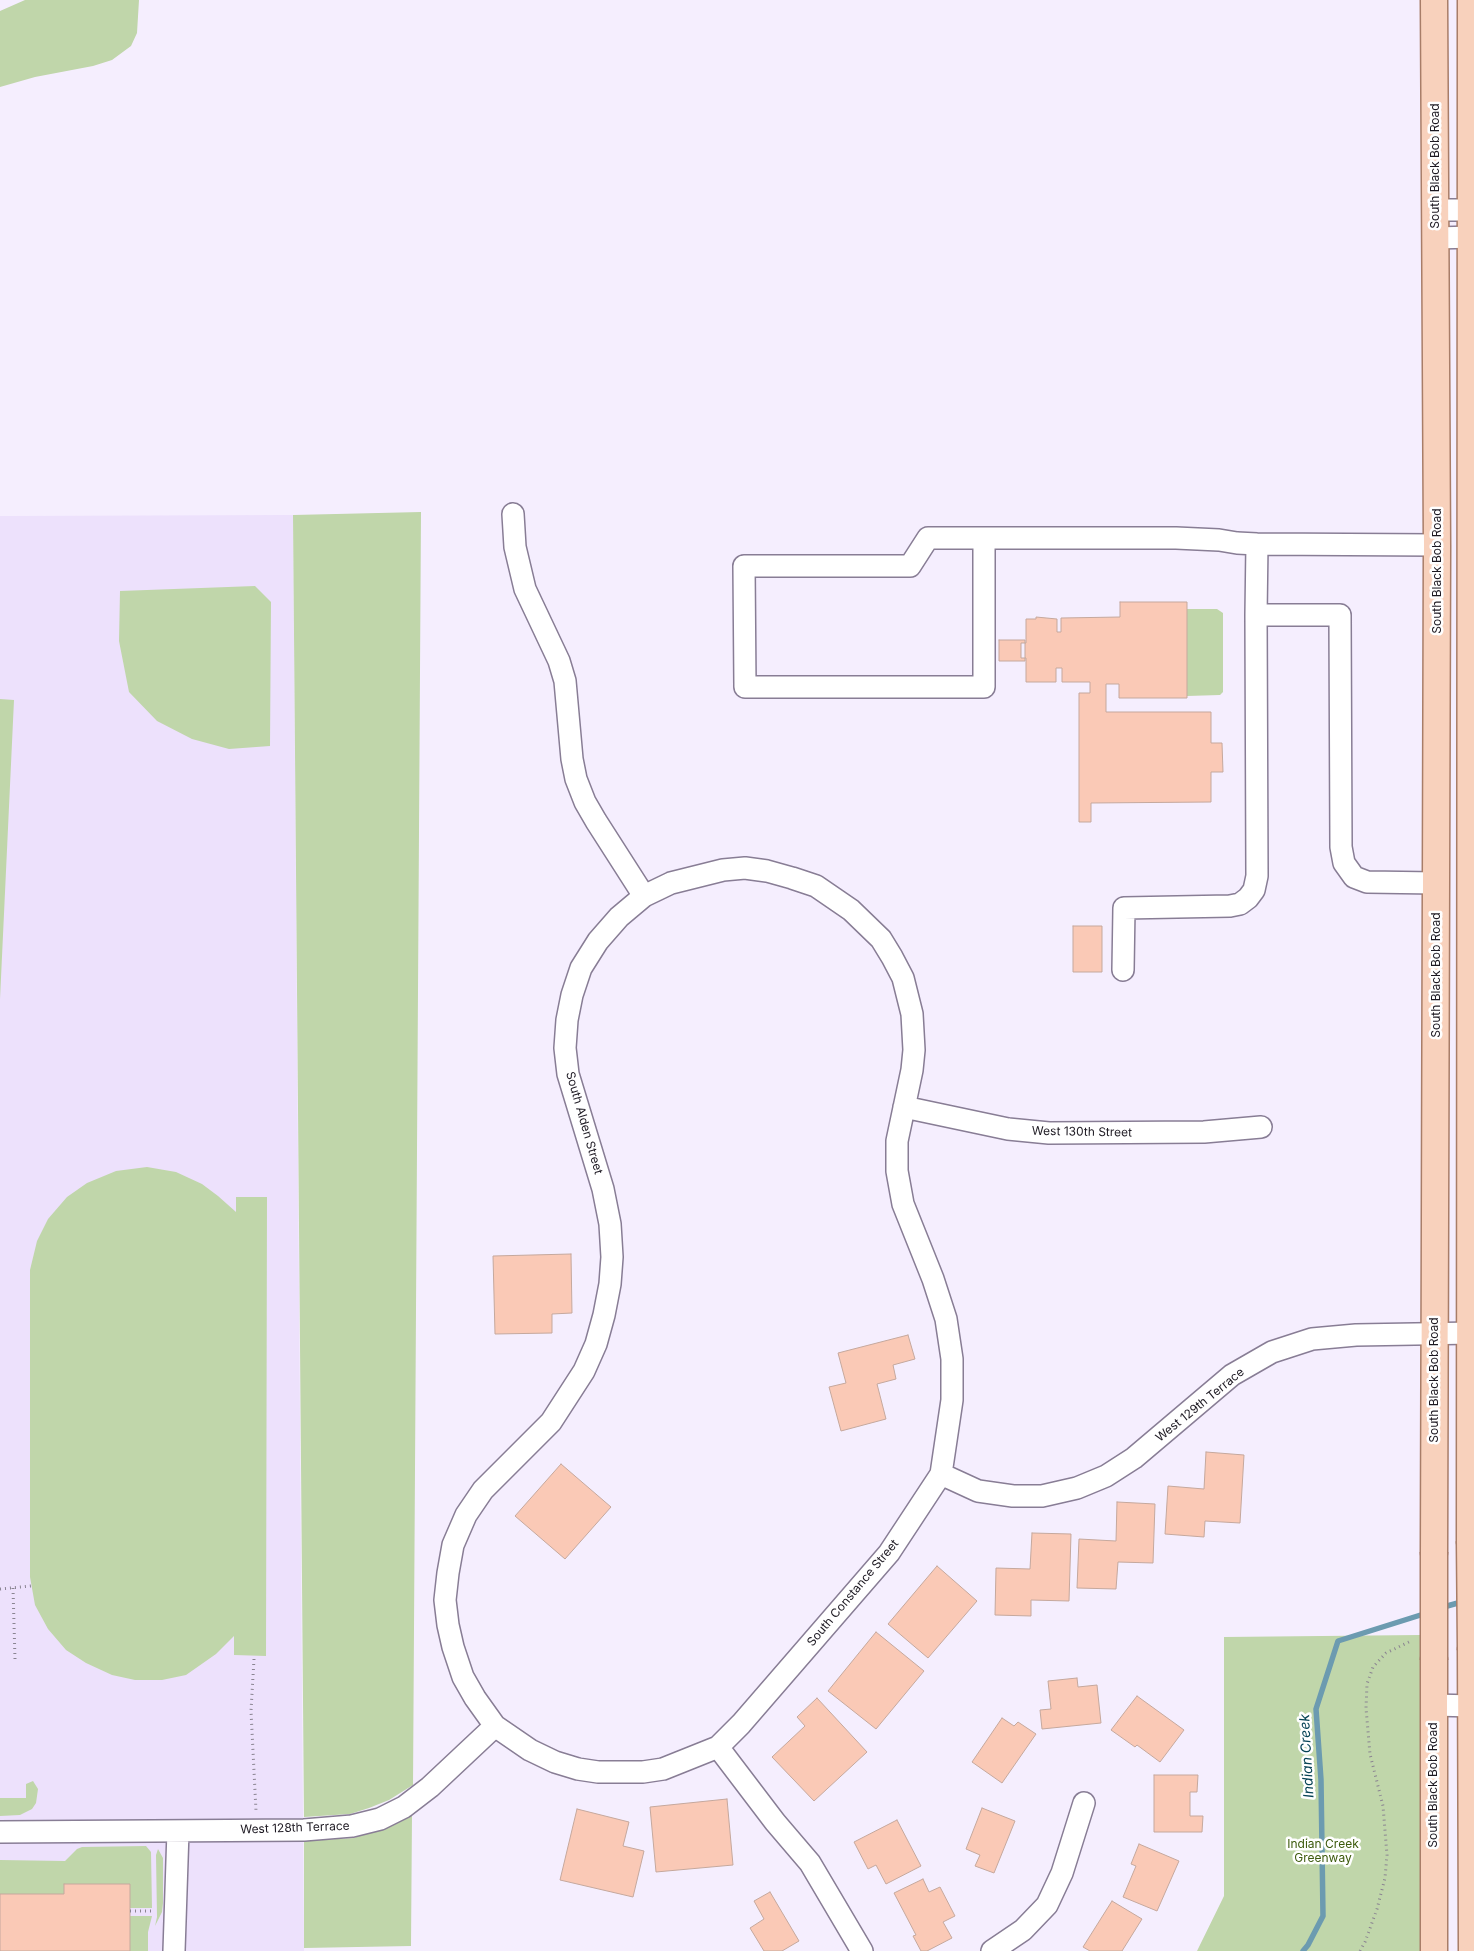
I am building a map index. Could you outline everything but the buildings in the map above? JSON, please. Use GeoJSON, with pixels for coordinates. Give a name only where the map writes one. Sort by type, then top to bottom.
{"type":"FeatureCollection","features":[{"type":"Feature","properties":{"kind":"main road","name":"South Black Bob Road"},"geometry":{"type":"LineString","coordinates":[[1434,0],[1437,545],[1433,1334],[1434,1951]]}},
{"type":"Feature","properties":{"kind":"main road"},"geometry":{"type":"LineString","coordinates":[[1471,0],[1472,1333],[1470,1541],[1472,1951]]}},
{"type":"Feature","properties":{"kind":"street"},"geometry":{"type":"LineString","coordinates":[[1436,210],[1472,210]]}},
{"type":"Feature","properties":{"kind":"street"},"geometry":{"type":"LineString","coordinates":[[1435,238],[1472,237]]}},
{"type":"Feature","properties":{"kind":"street"},"geometry":{"type":"LineString","coordinates":[[513,514],[515,547],[525,589],[559,661],[565,681],[572,759],[576,779],[585,802],[596,821],[644,896]]}},
{"type":"Feature","properties":{"kind":"street"},"geometry":{"type":"LineString","coordinates":[[984,538],[984,687],[745,687],[744,566],[910,566],[928,538],[984,538],[1176,538],[1256,544],[1437,545]]}},
{"type":"Feature","properties":{"kind":"street"},"geometry":{"type":"LineString","coordinates":[[1123,970],[1124,908],[1230,906],[1240,904],[1254,890],[1257,876],[1256,544]]}},
{"type":"Feature","properties":{"kind":"street"},"geometry":{"type":"LineString","coordinates":[[1256,616],[1340,615],[1341,847],[1344,863],[1354,877],[1368,882],[1436,883]]}},
{"type":"Feature","properties":{"kind":"street","name":"South Constance Street"},"geometry":{"type":"LineString","coordinates":[[644,896],[671,883],[703,873],[745,868],[767,871],[816,886],[851,910],[875,932],[892,957],[908,997],[912,1014],[914,1050],[897,1141],[897,1171],[903,1204],[933,1279],[946,1318],[952,1359],[952,1400],[941,1474],[889,1553],[741,1724],[718,1746]]}},
{"type":"Feature","properties":{"kind":"street","name":"South Alden Street"},"geometry":{"type":"LineString","coordinates":[[495,1726],[475,1698],[464,1677],[453,1647],[448,1626],[445,1600],[453,1545],[466,1515],[482,1490],[551,1422],[584,1371],[598,1334],[610,1284],[612,1256],[610,1224],[603,1189],[568,1074],[565,1048],[567,1020],[572,995],[581,968],[598,941],[619,917],[644,896]]}},
{"type":"Feature","properties":{"kind":"street","name":"West 130th Street"},"geometry":{"type":"LineString","coordinates":[[904,1107],[1008,1128],[1049,1133],[1204,1132],[1261,1127]]}},
{"type":"Feature","properties":{"kind":"street","name":"West 129th Terrace"},"geometry":{"type":"LineString","coordinates":[[941,1474],[978,1491],[1013,1496],[1042,1496],[1077,1488],[1106,1476],[1134,1458],[1232,1375],[1272,1352],[1312,1339],[1356,1335],[1472,1333]]}},
{"type":"Feature","properties":{"kind":"street"},"geometry":{"type":"LineString","coordinates":[[1433,1705],[1472,1706]]}},
{"type":"Feature","properties":{"kind":"street"},"geometry":{"type":"LineString","coordinates":[[495,1726],[530,1750],[555,1762],[578,1769],[598,1772],[643,1772],[663,1769],[718,1746],[774,1822],[810,1863],[862,1951]]}},
{"type":"Feature","properties":{"kind":"street","name":"West 128th Terrace"},"geometry":{"type":"LineString","coordinates":[[0,1832],[304,1830],[352,1826],[380,1819],[404,1807],[430,1787],[495,1726]]}},
{"type":"Feature","properties":{"kind":"street"},"geometry":{"type":"LineString","coordinates":[[992,1951],[1023,1930],[1047,1905],[1062,1873],[1084,1803]]}},
{"type":"Feature","properties":{"kind":"street"},"geometry":{"type":"LineString","coordinates":[[174,1951],[178,1831]]}},
{"type":"Feature","properties":{"kind":"path"},"geometry":{"type":"LineString","coordinates":[[0,1589],[31,1586]]}},
{"type":"Feature","properties":{"kind":"path"},"geometry":{"type":"LineString","coordinates":[[13,1588],[15,1659]]}},
{"type":"Feature","properties":{"kind":"path"},"geometry":{"type":"LineString","coordinates":[[1360,1951],[1377,1909],[1385,1878],[1388,1855],[1383,1806],[1370,1754],[1366,1708],[1367,1684],[1373,1666],[1386,1653],[1406,1642],[1414,1640]]}},
{"type":"Feature","properties":{"kind":"path"},"geometry":{"type":"LineString","coordinates":[[254,1659],[251,1711],[256,1817]]}},
{"type":"Feature","properties":{"kind":"path"},"geometry":{"type":"LineString","coordinates":[[130,1911],[154,1911]]}},
{"type":"Feature","properties":{"kind":"shaded area"},"geometry":{"type":"Polygon","coordinates":[[[293,515],[304,1951],[0,1951],[0,516],[293,515]]]}},
{"type":"Feature","properties":{"kind":"green space"},"geometry":{"type":"Polygon","coordinates":[[[25,0],[139,0],[137,33],[131,46],[112,60],[93,66],[35,77],[0,87],[0,11],[25,0]]]}},
{"type":"Feature","properties":{"kind":"green space"},"geometry":{"type":"Polygon","coordinates":[[[421,512],[413,1785],[389,1800],[350,1814],[304,1817],[293,515],[421,512]]]}},
{"type":"Feature","properties":{"kind":"green space"},"geometry":{"type":"Polygon","coordinates":[[[255,586],[271,602],[270,746],[229,749],[192,739],[157,721],[129,692],[119,641],[120,591],[255,586]]]}},
{"type":"Feature","properties":{"kind":"green space"},"geometry":{"type":"Polygon","coordinates":[[[1187,609],[1217,609],[1223,613],[1223,692],[1220,695],[1187,696],[1187,609]]]}},
{"type":"Feature","properties":{"kind":"green space"},"geometry":{"type":"Polygon","coordinates":[[[0,699],[14,700],[0,999],[0,699]]]}},
{"type":"Feature","properties":{"kind":"green space"},"geometry":{"type":"Polygon","coordinates":[[[147,1167],[176,1172],[202,1184],[236,1212],[236,1197],[267,1197],[266,1656],[234,1655],[234,1636],[216,1654],[186,1675],[162,1680],[135,1680],[112,1675],[86,1663],[66,1650],[48,1629],[35,1605],[30,1577],[30,1270],[37,1241],[48,1219],[67,1197],[87,1183],[116,1171],[147,1167]]]}},
{"type":"Feature","properties":{"kind":"green space","name":"Indian Creek Greenway"},"geometry":{"type":"Polygon","coordinates":[[[1420,1635],[1422,1951],[1197,1951],[1224,1896],[1224,1637],[1420,1635]]]}},
{"type":"Feature","properties":{"kind":"green space"},"geometry":{"type":"Polygon","coordinates":[[[33,1781],[38,1789],[36,1803],[32,1809],[20,1815],[0,1816],[0,1798],[26,1798],[26,1784],[33,1781]]]}},
{"type":"Feature","properties":{"kind":"green space"},"geometry":{"type":"Polygon","coordinates":[[[412,1814],[411,1946],[304,1948],[304,1841],[354,1838],[412,1814]]]}},
{"type":"Feature","properties":{"kind":"green space"},"geometry":{"type":"Polygon","coordinates":[[[146,1846],[151,1852],[152,1908],[130,1908],[130,1884],[64,1884],[64,1894],[0,1894],[0,1860],[65,1861],[77,1849],[82,1847],[146,1846]]]}},
{"type":"Feature","properties":{"kind":"green space"},"geometry":{"type":"Polygon","coordinates":[[[158,1849],[163,1858],[163,1903],[162,1912],[155,1926],[157,1917],[156,1855],[158,1849]]]}},
{"type":"Feature","properties":{"kind":"green space"},"geometry":{"type":"Polygon","coordinates":[[[130,1916],[152,1916],[148,1932],[148,1951],[130,1951],[130,1916]]]}},
{"type":"Feature","properties":{"kind":"waterway","name":"Indian Creek"},"geometry":{"type":"LineString","coordinates":[[1440,1608],[1465,1601]]}},
{"type":"Feature","properties":{"kind":"waterway","name":"Indian Creek"},"geometry":{"type":"LineString","coordinates":[[1303,1951],[1323,1916],[1321,1780],[1316,1709],[1338,1641],[1427,1613]]}}]}
